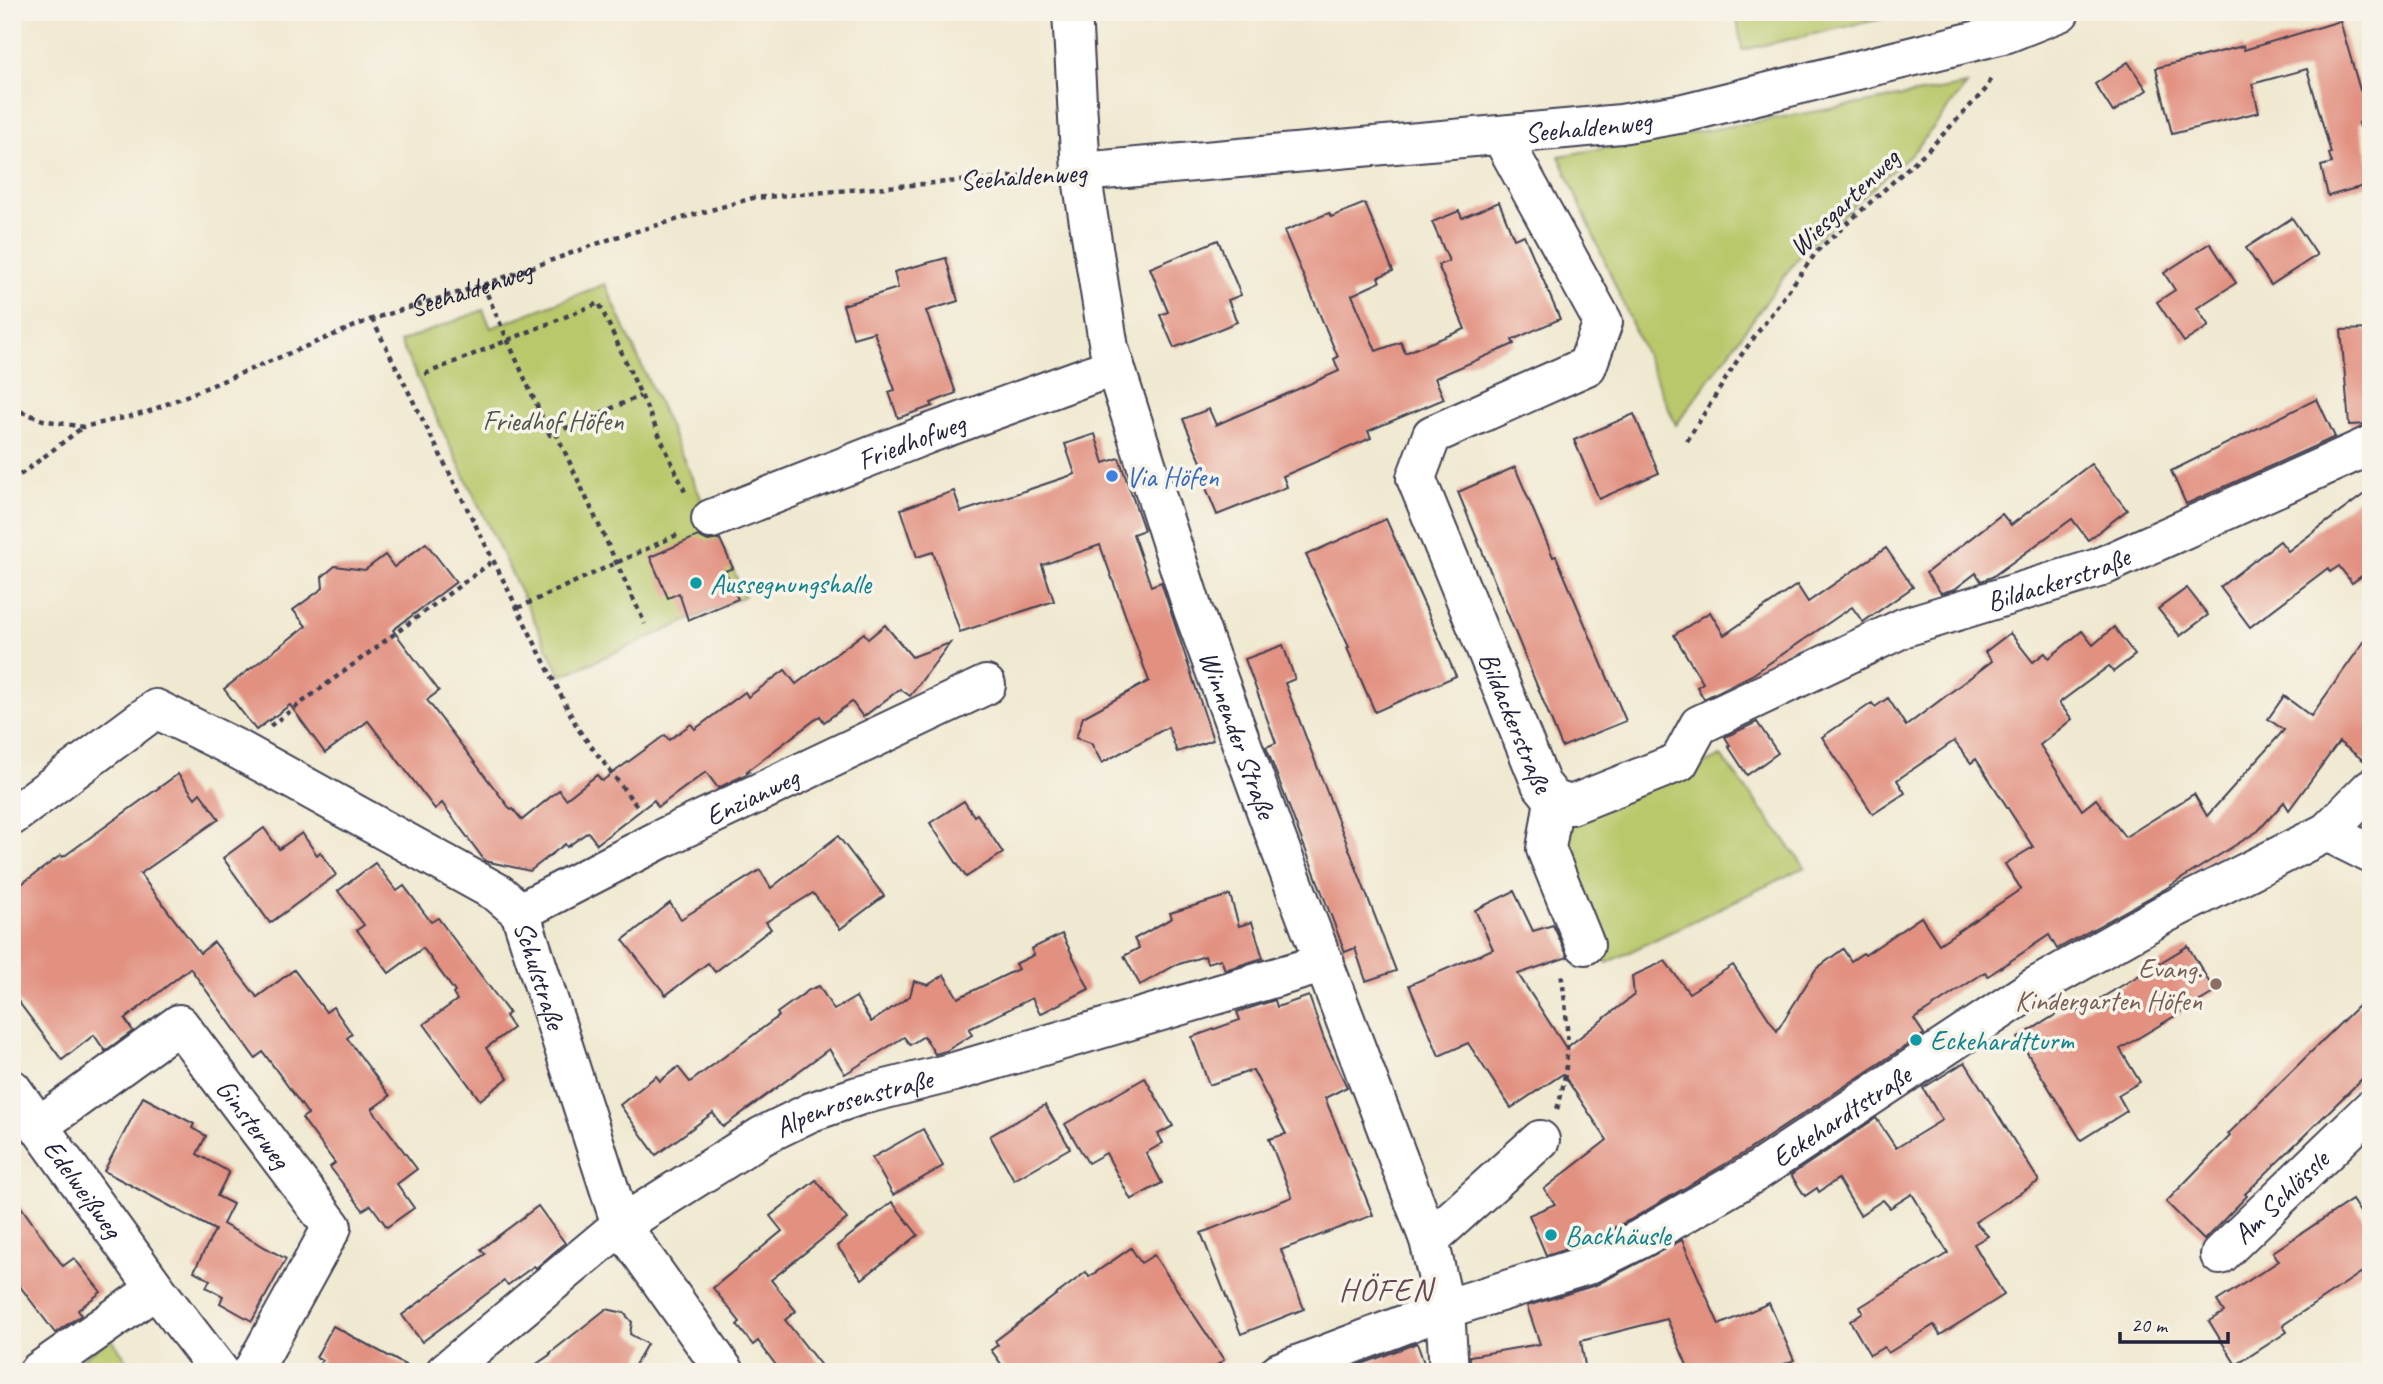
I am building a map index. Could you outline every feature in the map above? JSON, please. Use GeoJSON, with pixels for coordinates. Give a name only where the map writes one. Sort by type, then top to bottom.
{"type":"FeatureCollection","features":[{"type":"Feature","properties":{"kind":"street","name":"Winnender Straße"},"geometry":{"type":"LineString","coordinates":[[1072,12],[1080,159],[1109,348],[1193,610],[1272,827],[1429,1240],[1445,1309],[1449,1372]]}},
{"type":"Feature","properties":{"kind":"street","name":"Seehaldenweg"},"geometry":{"type":"LineString","coordinates":[[1080,159],[1501,136],[1621,124],[1684,113],[2007,33],[2060,12]]}},
{"type":"Feature","properties":{"kind":"street","name":"Bildackerstraße"},"geometry":{"type":"LineString","coordinates":[[1501,136],[1603,322],[1587,366],[1432,435],[1416,478],[1541,783],[1554,800],[1571,805],[1679,762],[1699,725],[1905,627],[2098,568],[2371,446]]}},
{"type":"Feature","properties":{"kind":"street","name":"Friedhofweg"},"geometry":{"type":"LineString","coordinates":[[705,522],[925,435],[1115,366]]}},
{"type":"Feature","properties":{"kind":"street","name":"Enzianweg"},"geometry":{"type":"LineString","coordinates":[[520,912],[661,839],[986,685]]}},
{"type":"Feature","properties":{"kind":"street","name":"Schulstraße"},"geometry":{"type":"LineString","coordinates":[[12,817],[156,709],[239,750],[498,893],[520,912],[621,1225],[725,1372]]}},
{"type":"Feature","properties":{"kind":"street","name":"Eckehardtstraße"},"geometry":{"type":"LineString","coordinates":[[1279,1372],[1445,1309],[1587,1265],[1640,1239],[1755,1172],[2035,987],[2165,913],[2327,832],[2371,788]]}},
{"type":"Feature","properties":{"kind":"street"},"geometry":{"type":"LineString","coordinates":[[1554,800],[1546,849],[1586,945]]}},
{"type":"Feature","properties":{"kind":"street"},"geometry":{"type":"LineString","coordinates":[[2327,832],[2371,854]]}},
{"type":"Feature","properties":{"kind":"street","name":"Alpenrosenstraße"},"geometry":{"type":"LineString","coordinates":[[445,1372],[621,1225],[762,1136],[811,1112],[858,1096],[954,1072],[1325,964]]}},
{"type":"Feature","properties":{"kind":"street","name":"Ginsterweg"},"geometry":{"type":"LineString","coordinates":[[40,1125],[179,1024],[332,1227],[252,1372]]}},
{"type":"Feature","properties":{"kind":"street","name":"Edelweißweg"},"geometry":{"type":"LineString","coordinates":[[12,1089],[156,1289],[220,1372]]}},
{"type":"Feature","properties":{"kind":"street","name":"Am Schlössle"},"geometry":{"type":"LineString","coordinates":[[2220,1255],[2371,1109]]}},
{"type":"Feature","properties":{"kind":"street"},"geometry":{"type":"LineString","coordinates":[[1429,1240],[1539,1140]]}},
{"type":"Feature","properties":{"kind":"street"},"geometry":{"type":"LineString","coordinates":[[38,1372],[156,1289]]}},
{"type":"Feature","properties":{"kind":"path","name":"Wiesgartenweg"},"geometry":{"type":"LineString","coordinates":[[1687,441],[1737,361],[1818,250],[1930,148],[1987,88],[2007,33]]}},
{"type":"Feature","properties":{"kind":"path","name":"Seehaldenweg"},"geometry":{"type":"LineString","coordinates":[[12,408],[43,420],[83,427],[145,413],[372,319],[482,285],[616,237],[753,198],[1080,159]]}},
{"type":"Feature","properties":{"kind":"path"},"geometry":{"type":"LineString","coordinates":[[482,285],[550,435],[640,396]]}},
{"type":"Feature","properties":{"kind":"path"},"geometry":{"type":"LineString","coordinates":[[425,374],[599,303],[640,396],[705,522],[518,608]]}},
{"type":"Feature","properties":{"kind":"path"},"geometry":{"type":"LineString","coordinates":[[372,319],[578,729],[661,839]]}},
{"type":"Feature","properties":{"kind":"path"},"geometry":{"type":"LineString","coordinates":[[12,481],[83,427]]}},
{"type":"Feature","properties":{"kind":"path"},"geometry":{"type":"LineString","coordinates":[[556,433],[645,624]]}},
{"type":"Feature","properties":{"kind":"path"},"geometry":{"type":"LineString","coordinates":[[239,750],[493,561]]}},
{"type":"Feature","properties":{"kind":"path"},"geometry":{"type":"LineString","coordinates":[[1539,1140],[1558,1107],[1565,1078],[1568,1020],[1561,972],[1586,945]]}},
{"type":"Feature","properties":{"kind":"green space"},"geometry":{"type":"Polygon","coordinates":[[[1736,12],[1912,12],[1742,50],[1736,12]]]}},
{"type":"Feature","properties":{"kind":"green space"},"geometry":{"type":"Polygon","coordinates":[[[1967,85],[1916,149],[1803,251],[1676,425],[1559,156],[1967,85]]]}},
{"type":"Feature","properties":{"kind":"green space","name":"Friedhof Höfen"},"geometry":{"type":"Polygon","coordinates":[[[605,284],[745,596],[561,676],[400,342],[483,310],[491,328],[605,284]]]}},
{"type":"Feature","properties":{"kind":"green space"},"geometry":{"type":"Polygon","coordinates":[[[1721,756],[1805,867],[1607,963],[1558,855],[1559,837],[1573,824],[1721,756]]]}},
{"type":"Feature","properties":{"kind":"green space"},"geometry":{"type":"Polygon","coordinates":[[[111,1338],[136,1372],[63,1372],[111,1338]]]}},
{"type":"Feature","properties":{"kind":"building"},"geometry":{"type":"Polygon","coordinates":[[[2340,21],[2360,90],[2371,87],[2371,120],[2359,123],[2371,168],[2371,184],[2328,196],[2321,166],[2332,163],[2331,153],[2307,69],[2252,84],[2259,112],[2172,134],[2156,68],[2243,46],[2244,50],[2340,21]]]}},
{"type":"Feature","properties":{"kind":"building"},"geometry":{"type":"Polygon","coordinates":[[[2128,62],[2147,90],[2113,112],[2095,84],[2128,62]]]}},
{"type":"Feature","properties":{"kind":"building"},"geometry":{"type":"Polygon","coordinates":[[[1499,202],[1514,239],[1524,235],[1560,319],[1512,340],[1514,344],[1435,378],[1444,399],[1368,431],[1371,438],[1283,476],[1287,487],[1217,515],[1204,483],[1209,481],[1183,419],[1209,409],[1216,425],[1339,371],[1334,359],[1338,357],[1284,231],[1329,213],[1331,217],[1365,203],[1393,271],[1378,277],[1380,282],[1352,295],[1376,351],[1401,342],[1405,353],[1465,329],[1438,265],[1449,261],[1432,222],[1459,211],[1462,218],[1499,202]]]}},
{"type":"Feature","properties":{"kind":"building"},"geometry":{"type":"Polygon","coordinates":[[[2292,218],[2317,255],[2271,285],[2246,248],[2292,218]]]}},
{"type":"Feature","properties":{"kind":"building"},"geometry":{"type":"Polygon","coordinates":[[[1218,240],[1241,295],[1228,300],[1237,322],[1174,348],[1160,315],[1168,312],[1150,268],[1218,240]]]}},
{"type":"Feature","properties":{"kind":"building"},"geometry":{"type":"Polygon","coordinates":[[[2210,243],[2236,283],[2197,308],[2209,326],[2184,342],[2157,302],[2175,290],[2164,273],[2210,243]]]}},
{"type":"Feature","properties":{"kind":"building"},"geometry":{"type":"Polygon","coordinates":[[[946,258],[958,301],[926,311],[956,393],[931,403],[933,406],[898,418],[889,392],[895,390],[874,332],[853,338],[843,305],[898,288],[894,272],[946,258]]]}},
{"type":"Feature","properties":{"kind":"building"},"geometry":{"type":"Polygon","coordinates":[[[2371,329],[2371,424],[2349,425],[2341,330],[2371,329]]]}},
{"type":"Feature","properties":{"kind":"building"},"geometry":{"type":"Polygon","coordinates":[[[2317,399],[2335,437],[2186,504],[2171,471],[2317,399]]]}},
{"type":"Feature","properties":{"kind":"building"},"geometry":{"type":"Polygon","coordinates":[[[1634,414],[1659,473],[1599,499],[1574,440],[1634,414]]]}},
{"type":"Feature","properties":{"kind":"building"},"geometry":{"type":"Polygon","coordinates":[[[1095,434],[1104,463],[1119,458],[1144,530],[1133,534],[1151,586],[1161,582],[1213,740],[1177,752],[1168,727],[1102,763],[1091,743],[1076,738],[1083,717],[1149,681],[1100,545],[1042,565],[1054,601],[960,632],[933,552],[917,557],[901,509],[954,491],[961,512],[1075,474],[1065,444],[1095,434]]]}},
{"type":"Feature","properties":{"kind":"building"},"geometry":{"type":"Polygon","coordinates":[[[2091,464],[2127,510],[2088,540],[2072,519],[1992,577],[1981,581],[1976,573],[1955,589],[1941,593],[1926,573],[2002,514],[2011,525],[2091,464]]]}},
{"type":"Feature","properties":{"kind":"building"},"geometry":{"type":"Polygon","coordinates":[[[1515,467],[1626,721],[1562,747],[1458,492],[1515,467]]]}},
{"type":"Feature","properties":{"kind":"building"},"geometry":{"type":"Polygon","coordinates":[[[2371,489],[2371,569],[2352,583],[2339,566],[2330,572],[2328,568],[2250,627],[2220,587],[2280,541],[2288,551],[2371,489]]]}},
{"type":"Feature","properties":{"kind":"building"},"geometry":{"type":"Polygon","coordinates":[[[1386,519],[1456,676],[1375,712],[1347,648],[1349,647],[1306,555],[1386,519]]]}},
{"type":"Feature","properties":{"kind":"building","name":"Aussegnungshalle"},"geometry":{"type":"Polygon","coordinates":[[[698,536],[708,541],[720,539],[733,568],[725,571],[738,599],[688,620],[679,593],[668,598],[650,557],[698,536]]]}},
{"type":"Feature","properties":{"kind":"building"},"geometry":{"type":"Polygon","coordinates":[[[426,543],[456,582],[393,630],[439,691],[427,700],[511,810],[522,820],[559,790],[566,799],[597,775],[602,781],[665,735],[669,740],[691,724],[695,729],[745,692],[748,697],[785,670],[796,684],[864,633],[868,639],[885,625],[912,657],[950,643],[910,696],[900,689],[863,717],[852,702],[824,722],[820,716],[745,775],[718,788],[706,772],[658,807],[654,800],[597,844],[588,832],[567,847],[565,844],[530,871],[485,861],[442,803],[435,809],[368,721],[325,753],[290,705],[256,730],[224,689],[306,626],[293,610],[323,588],[322,577],[335,566],[365,570],[385,555],[394,567],[426,543]]]}},
{"type":"Feature","properties":{"kind":"building"},"geometry":{"type":"Polygon","coordinates":[[[1886,548],[1913,587],[1863,622],[1852,607],[1752,675],[1704,699],[1697,687],[1703,683],[1674,635],[1710,612],[1724,635],[1797,585],[1808,602],[1886,548]]]}},
{"type":"Feature","properties":{"kind":"building"},"geometry":{"type":"Polygon","coordinates":[[[2187,588],[2208,615],[2180,636],[2158,609],[2187,588]]]}},
{"type":"Feature","properties":{"kind":"building"},"geometry":{"type":"Polygon","coordinates":[[[2114,627],[2135,655],[2113,672],[2109,666],[2059,703],[2072,719],[2040,745],[2082,810],[2096,799],[2125,837],[2194,794],[2207,816],[2284,730],[2268,719],[2284,696],[2311,716],[2371,632],[2371,766],[2339,742],[2289,810],[2284,802],[2258,831],[2165,889],[2057,949],[2049,935],[1988,976],[1985,972],[1914,1019],[1924,1034],[1744,1153],[1630,1220],[1579,1245],[1546,1255],[1529,1215],[1555,1204],[1544,1189],[1607,1140],[1563,1074],[1511,1108],[1468,1043],[1439,1056],[1409,985],[1493,949],[1475,910],[1514,891],[1533,931],[1553,925],[1568,957],[1518,974],[1566,1048],[1634,995],[1632,976],[1665,961],[1689,993],[1733,965],[1777,1031],[1816,969],[1843,949],[1851,961],[1863,953],[1865,955],[1921,917],[1939,944],[2021,889],[2005,864],[2033,847],[1976,759],[1971,763],[1954,741],[1897,780],[1905,793],[1873,814],[1822,737],[1872,703],[1875,707],[1888,698],[1906,726],[1992,661],[1985,652],[2010,633],[2033,662],[2045,653],[2049,658],[2082,631],[2093,645],[2114,627]]]}},
{"type":"Feature","properties":{"kind":"building"},"geometry":{"type":"Polygon","coordinates":[[[1283,645],[1295,679],[1285,683],[1396,971],[1366,981],[1355,948],[1345,952],[1266,747],[1276,743],[1245,659],[1283,645]]]}},
{"type":"Feature","properties":{"kind":"building"},"geometry":{"type":"Polygon","coordinates":[[[1757,722],[1778,753],[1747,775],[1725,737],[1757,722]]]}},
{"type":"Feature","properties":{"kind":"building"},"geometry":{"type":"Polygon","coordinates":[[[178,774],[195,798],[200,793],[219,819],[140,874],[200,953],[214,942],[257,997],[294,970],[326,1012],[333,1007],[352,1034],[347,1038],[390,1096],[372,1109],[417,1169],[397,1184],[414,1208],[387,1227],[371,1205],[363,1210],[330,1167],[335,1163],[302,1118],[308,1114],[263,1052],[255,1058],[190,968],[125,1019],[133,1031],[105,1051],[94,1035],[62,1060],[12,993],[12,891],[178,774]]]}},
{"type":"Feature","properties":{"kind":"building"},"geometry":{"type":"Polygon","coordinates":[[[964,801],[974,816],[977,814],[1003,853],[966,877],[930,823],[964,801]]]}},
{"type":"Feature","properties":{"kind":"building"},"geometry":{"type":"Polygon","coordinates":[[[264,828],[279,849],[302,833],[317,855],[320,852],[336,875],[270,923],[223,858],[264,828]]]}},
{"type":"Feature","properties":{"kind":"building"},"geometry":{"type":"Polygon","coordinates":[[[838,836],[884,896],[840,929],[813,893],[766,922],[771,929],[715,972],[708,963],[666,995],[623,940],[670,903],[681,919],[760,870],[771,888],[838,836]]]}},
{"type":"Feature","properties":{"kind":"building"},"geometry":{"type":"Polygon","coordinates":[[[375,863],[397,891],[404,886],[431,922],[438,918],[509,1013],[505,1016],[513,1028],[486,1048],[508,1078],[480,1100],[424,1024],[457,1000],[453,994],[455,992],[423,948],[389,973],[357,930],[364,925],[338,891],[375,863]]]}},
{"type":"Feature","properties":{"kind":"building"},"geometry":{"type":"Polygon","coordinates":[[[1230,895],[1239,926],[1252,922],[1263,958],[1225,970],[1221,959],[1207,963],[1205,956],[1176,965],[1140,985],[1124,956],[1139,948],[1134,939],[1172,918],[1170,913],[1230,895]]]}},
{"type":"Feature","properties":{"kind":"building"},"geometry":{"type":"Polygon","coordinates":[[[1062,934],[1089,989],[1040,1014],[1032,998],[969,1029],[972,1035],[946,1051],[935,1054],[924,1036],[910,1045],[904,1037],[845,1074],[829,1049],[723,1127],[713,1113],[656,1155],[620,1105],[656,1076],[660,1081],[678,1067],[690,1082],[779,1016],[777,1013],[819,986],[834,1010],[856,997],[871,1022],[910,996],[914,981],[928,985],[944,975],[958,998],[1018,969],[1015,964],[1034,955],[1031,949],[1062,934]]]}},
{"type":"Feature","properties":{"kind":"building"},"geometry":{"type":"Polygon","coordinates":[[[2188,946],[2215,992],[2120,1049],[2140,1082],[2118,1095],[2127,1111],[2081,1140],[2018,1038],[2073,1004],[2078,1012],[2188,946]]]}},
{"type":"Feature","properties":{"kind":"building"},"geometry":{"type":"Polygon","coordinates":[[[2371,993],[2371,1070],[2245,1194],[2247,1196],[2204,1240],[2166,1202],[2230,1136],[2228,1134],[2371,993]]]}},
{"type":"Feature","properties":{"kind":"building"},"geometry":{"type":"Polygon","coordinates":[[[1309,996],[1324,1039],[1347,1087],[1325,1098],[1373,1215],[1281,1250],[1304,1309],[1241,1334],[1201,1233],[1292,1197],[1269,1139],[1286,1134],[1253,1070],[1209,1085],[1192,1037],[1240,1020],[1237,1012],[1275,1000],[1277,1007],[1309,996]]]}},
{"type":"Feature","properties":{"kind":"building"},"geometry":{"type":"Polygon","coordinates":[[[1965,1062],[2039,1181],[1975,1222],[1988,1236],[1974,1244],[2004,1295],[1940,1335],[1934,1325],[1888,1353],[1884,1347],[1870,1355],[1850,1321],[1863,1312],[1860,1307],[1948,1253],[1912,1194],[1890,1208],[1883,1200],[1860,1215],[1838,1179],[1819,1192],[1817,1188],[1805,1196],[1791,1175],[1876,1118],[1896,1148],[1942,1120],[1923,1088],[1965,1062]]]}},
{"type":"Feature","properties":{"kind":"building"},"geometry":{"type":"Polygon","coordinates":[[[1145,1078],[1173,1126],[1158,1134],[1163,1143],[1146,1153],[1162,1183],[1131,1200],[1106,1153],[1088,1163],[1065,1124],[1145,1078]]]}},
{"type":"Feature","properties":{"kind":"building"},"geometry":{"type":"Polygon","coordinates":[[[143,1097],[194,1124],[192,1128],[206,1136],[197,1154],[229,1172],[217,1196],[233,1204],[223,1224],[286,1259],[252,1321],[220,1303],[223,1296],[206,1287],[210,1280],[194,1271],[215,1230],[104,1171],[143,1097]]]}},
{"type":"Feature","properties":{"kind":"building"},"geometry":{"type":"Polygon","coordinates":[[[1045,1105],[1070,1148],[1014,1180],[990,1136],[1045,1105]]]}},
{"type":"Feature","properties":{"kind":"building"},"geometry":{"type":"Polygon","coordinates":[[[923,1129],[943,1166],[893,1195],[872,1158],[923,1129]]]}},
{"type":"Feature","properties":{"kind":"building"},"geometry":{"type":"Polygon","coordinates":[[[816,1180],[847,1219],[771,1280],[796,1311],[785,1320],[826,1372],[781,1372],[758,1341],[753,1345],[737,1325],[740,1322],[713,1288],[782,1231],[770,1216],[816,1180]]]}},
{"type":"Feature","properties":{"kind":"building"},"geometry":{"type":"Polygon","coordinates":[[[12,1194],[63,1266],[74,1258],[101,1292],[78,1310],[81,1315],[55,1333],[19,1285],[12,1285],[12,1194]]]}},
{"type":"Feature","properties":{"kind":"building"},"geometry":{"type":"Polygon","coordinates":[[[2352,1200],[2371,1229],[2371,1266],[2283,1325],[2287,1332],[2236,1365],[2209,1321],[2224,1312],[2217,1301],[2279,1261],[2273,1252],[2352,1200]]]}},
{"type":"Feature","properties":{"kind":"building"},"geometry":{"type":"Polygon","coordinates":[[[892,1202],[918,1235],[862,1279],[837,1246],[892,1202]]]}},
{"type":"Feature","properties":{"kind":"building"},"geometry":{"type":"Polygon","coordinates":[[[538,1206],[565,1243],[536,1268],[534,1266],[508,1285],[504,1281],[422,1342],[402,1315],[485,1254],[481,1249],[538,1206]]]}},
{"type":"Feature","properties":{"kind":"building"},"geometry":{"type":"Polygon","coordinates":[[[1682,1240],[1719,1325],[1769,1303],[1794,1360],[1767,1372],[1690,1372],[1667,1319],[1581,1341],[1586,1372],[1471,1372],[1470,1356],[1540,1344],[1527,1306],[1596,1285],[1682,1240]]]}},
{"type":"Feature","properties":{"kind":"building"},"geometry":{"type":"Polygon","coordinates":[[[1131,1248],[1141,1263],[1154,1255],[1224,1360],[1207,1372],[1007,1372],[991,1350],[998,1345],[995,1341],[1086,1272],[1089,1277],[1131,1248]]]}},
{"type":"Feature","properties":{"kind":"building"},"geometry":{"type":"Polygon","coordinates":[[[606,1309],[624,1313],[632,1322],[630,1334],[647,1344],[631,1372],[525,1372],[551,1354],[606,1309]]]}},
{"type":"Feature","properties":{"kind":"building"},"geometry":{"type":"Polygon","coordinates":[[[333,1326],[418,1372],[316,1372],[322,1360],[316,1357],[333,1326]]]}},
{"type":"Feature","properties":{"kind":"building"},"geometry":{"type":"Polygon","coordinates":[[[1417,1343],[1427,1372],[1341,1372],[1417,1343]]]}},
{"type":"Feature","properties":{"kind":"place","name":"Via Höfen"},"geometry":{"type":"Point","coordinates":[1112,476]}},
{"type":"Feature","properties":{"kind":"place","name":"Aussegnungshalle"},"geometry":{"type":"Point","coordinates":[696,583]}},
{"type":"Feature","properties":{"kind":"place","name":"Evang. Kindergarten Höfen"},"geometry":{"type":"Point","coordinates":[2216,984]}},
{"type":"Feature","properties":{"kind":"place","name":"Eckehardtturm"},"geometry":{"type":"Point","coordinates":[1916,1040]}},
{"type":"Feature","properties":{"kind":"place","name":"Backhäusle"},"geometry":{"type":"Point","coordinates":[1551,1235]}},
{"type":"Feature","properties":{"kind":"district","name":"HÖFEN"},"geometry":{"type":"Point","coordinates":[1386,1289]}}]}
